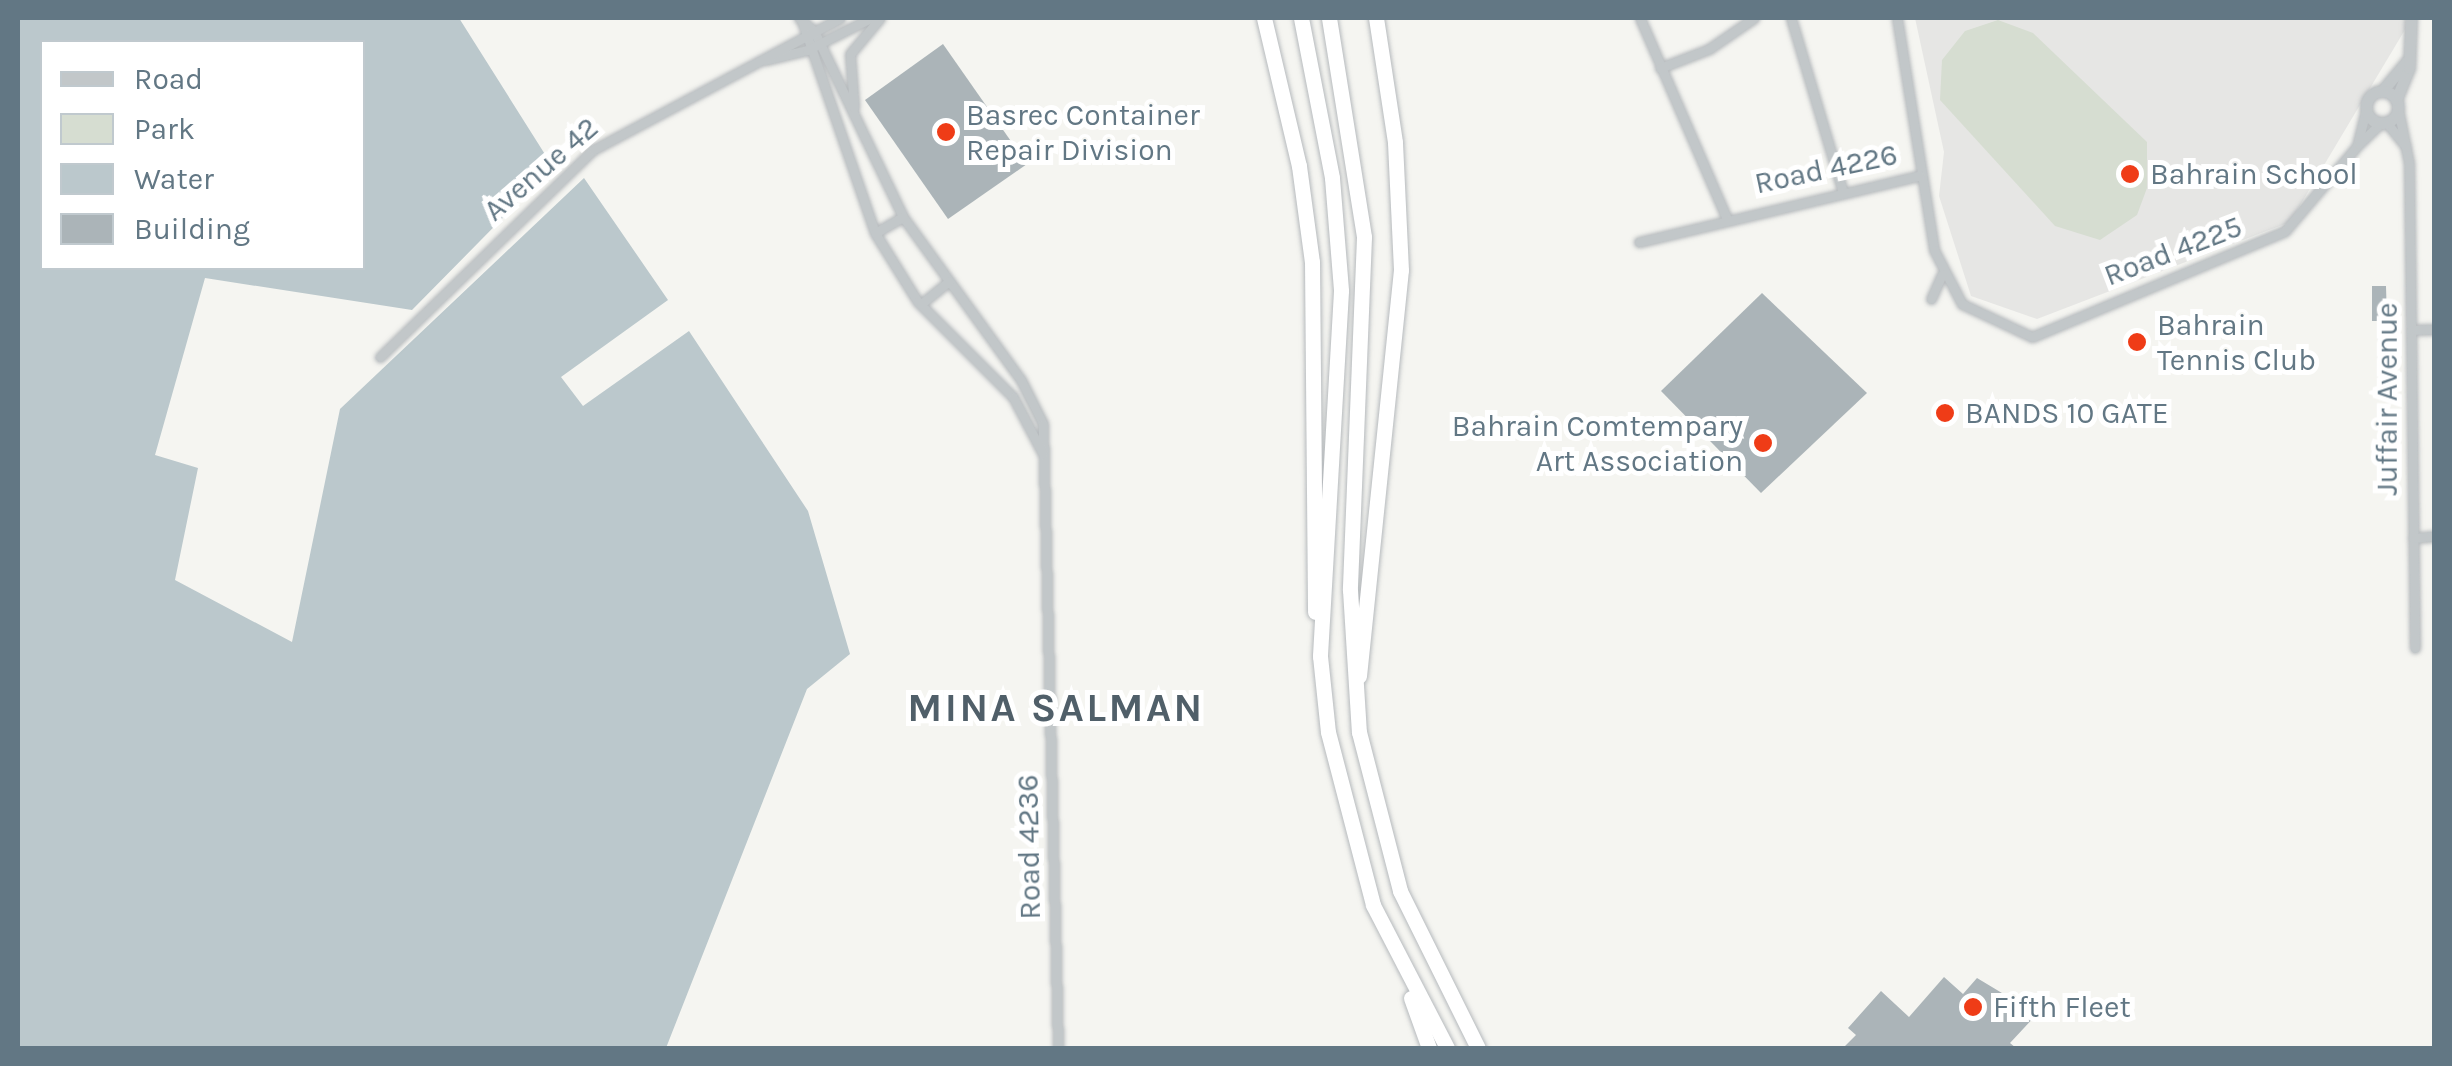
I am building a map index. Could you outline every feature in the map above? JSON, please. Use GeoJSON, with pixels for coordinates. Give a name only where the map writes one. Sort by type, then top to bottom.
{"type":"FeatureCollection","features":[{"type":"Feature","properties":{"kind":"highway"},"geometry":{"type":"LineString","coordinates":[[1264,18],[1312,262],[1320,656],[1354,846],[1406,975],[1428,1048]]}},
{"type":"Feature","properties":{"kind":"highway"},"geometry":{"type":"LineString","coordinates":[[1302,18],[1332,178],[1341,291],[1320,656]]}},
{"type":"Feature","properties":{"kind":"highway"},"geometry":{"type":"LineString","coordinates":[[1328,18],[1364,236],[1350,590],[1354,694],[1400,892],[1478,1048]]}},
{"type":"Feature","properties":{"kind":"highway"},"geometry":{"type":"LineString","coordinates":[[1354,694],[1401,289],[1395,142],[1376,18]]}},
{"type":"Feature","properties":{"kind":"highway"},"geometry":{"type":"LineString","coordinates":[[1406,975],[1447,1048]]}},
{"type":"Feature","properties":{"kind":"street","name":"Avenue 42"},"geometry":{"type":"LineString","coordinates":[[380,357],[593,150],[840,18]]}},
{"type":"Feature","properties":{"kind":"street","name":"Avenue 42"},"geometry":{"type":"LineString","coordinates":[[765,60],[807,50],[871,18]]}},
{"type":"Feature","properties":{"kind":"street"},"geometry":{"type":"LineString","coordinates":[[860,129],[850,54],[880,18]]}},
{"type":"Feature","properties":{"kind":"street","name":"Road 4226"},"geometry":{"type":"LineString","coordinates":[[1640,18],[1726,216],[1919,176]]}},
{"type":"Feature","properties":{"kind":"street"},"geometry":{"type":"LineString","coordinates":[[1660,68],[1709,49],[1754,18]]}},
{"type":"Feature","properties":{"kind":"street"},"geometry":{"type":"LineString","coordinates":[[1791,18],[1842,189]]}},
{"type":"Feature","properties":{"kind":"street","name":"Road 4226"},"geometry":{"type":"LineString","coordinates":[[1897,18],[1922,135],[1919,176],[1942,267],[1966,308],[2032,337]]}},
{"type":"Feature","properties":{"kind":"street","name":"Juffair Avenue"},"geometry":{"type":"LineString","coordinates":[[2412,18],[2409,57],[2397,104],[2407,150],[2415,648]]}},
{"type":"Feature","properties":{"kind":"street"},"geometry":{"type":"LineString","coordinates":[[800,20],[814,31],[820,44]]}},
{"type":"Feature","properties":{"kind":"street"},"geometry":{"type":"LineString","coordinates":[[800,20],[807,50]]}},
{"type":"Feature","properties":{"kind":"street","name":"Road 4236"},"geometry":{"type":"LineString","coordinates":[[820,44],[904,217],[1031,398],[1048,466],[1058,1048]]}},
{"type":"Feature","properties":{"kind":"street","name":"Road 4236"},"geometry":{"type":"LineString","coordinates":[[807,50],[854,158],[875,233],[920,304],[1014,397],[1048,466]]}},
{"type":"Feature","properties":{"kind":"street"},"geometry":{"type":"LineString","coordinates":[[2407,150],[2384,122],[2366,112],[2369,97],[2382,91],[2409,57]]}},
{"type":"Feature","properties":{"kind":"street"},"geometry":{"type":"LineString","coordinates":[[2382,91],[2397,104],[2384,122]]}},
{"type":"Feature","properties":{"kind":"street","name":"Road 4225"},"geometry":{"type":"LineString","coordinates":[[2356,146],[2366,112]]}},
{"type":"Feature","properties":{"kind":"street","name":"Road 4225"},"geometry":{"type":"LineString","coordinates":[[2032,337],[2274,238],[2305,213],[2356,146],[2384,122]]}},
{"type":"Feature","properties":{"kind":"street"},"geometry":{"type":"LineString","coordinates":[[1639,242],[1726,216]]}},
{"type":"Feature","properties":{"kind":"street"},"geometry":{"type":"LineString","coordinates":[[875,233],[904,217]]}},
{"type":"Feature","properties":{"kind":"street"},"geometry":{"type":"LineString","coordinates":[[1930,299],[1942,267]]}},
{"type":"Feature","properties":{"kind":"street"},"geometry":{"type":"LineString","coordinates":[[920,304],[950,281]]}},
{"type":"Feature","properties":{"kind":"street"},"geometry":{"type":"LineString","coordinates":[[2411,330],[2434,329]]}},
{"type":"Feature","properties":{"kind":"street"},"geometry":{"type":"LineString","coordinates":[[2413,538],[2434,536]]}},
{"type":"Feature","properties":{"kind":"shaded area","name":"Bahrain School"},"geometry":{"type":"Polygon","coordinates":[[[1915,18],[2405,18],[2406,28],[2290,222],[2037,319],[1971,296],[1939,196],[1944,152],[1915,18]]]}},
{"type":"Feature","properties":{"kind":"green space"},"geometry":{"type":"Polygon","coordinates":[[[1998,20],[2033,33],[2147,142],[2147,188],[2137,215],[2100,240],[2055,226],[1940,100],[1942,60],[1965,31],[1998,20]]]}},
{"type":"Feature","properties":{"kind":"water"},"geometry":{"type":"Polygon","coordinates":[[[18,18],[459,18],[553,167],[412,310],[205,278],[155,455],[198,468],[175,580],[292,642],[340,409],[584,178],[668,300],[561,377],[583,406],[689,331],[808,511],[850,654],[807,689],[666,1048],[18,1048],[18,18]]]}},
{"type":"Feature","properties":{"kind":"building","name":"Basrec Container Repair Division"},"geometry":{"type":"Polygon","coordinates":[[[943,44],[1027,164],[948,219],[865,100],[943,44]]]}},
{"type":"Feature","properties":{"kind":"building"},"geometry":{"type":"Polygon","coordinates":[[[2372,286],[2386,286],[2387,321],[2372,321],[2372,286]]]}},
{"type":"Feature","properties":{"kind":"building","name":"Bahrain Comtempary Art Association"},"geometry":{"type":"Polygon","coordinates":[[[1762,293],[1867,393],[1761,493],[1661,391],[1762,293]]]}},
{"type":"Feature","properties":{"kind":"building","name":"Fifth Fleet"},"geometry":{"type":"Polygon","coordinates":[[[1944,977],[1963,994],[1977,978],[2037,1014],[2010,1043],[2016,1048],[1843,1048],[1856,1035],[1848,1028],[1881,991],[1909,1017],[1944,977]]]}},
{"type":"Feature","properties":{"kind":"place","name":"Basrec Container Repair Division"},"geometry":{"type":"Point","coordinates":[946,132]}},
{"type":"Feature","properties":{"kind":"place","name":"Bahrain School"},"geometry":{"type":"Point","coordinates":[2130,174]}},
{"type":"Feature","properties":{"kind":"place","name":"Bahrain Tennis Club"},"geometry":{"type":"Point","coordinates":[2137,342]}},
{"type":"Feature","properties":{"kind":"place","name":"BANDS 10 GATE"},"geometry":{"type":"Point","coordinates":[1945,413]}},
{"type":"Feature","properties":{"kind":"place","name":"Bahrain Comtempary Art Association"},"geometry":{"type":"Point","coordinates":[1763,443]}},
{"type":"Feature","properties":{"kind":"place","name":"Fifth Fleet"},"geometry":{"type":"Point","coordinates":[1973,1007]}},
{"type":"Feature","properties":{"kind":"district","name":"MINA SALMAN"},"geometry":{"type":"Point","coordinates":[1056,708]}}]}
